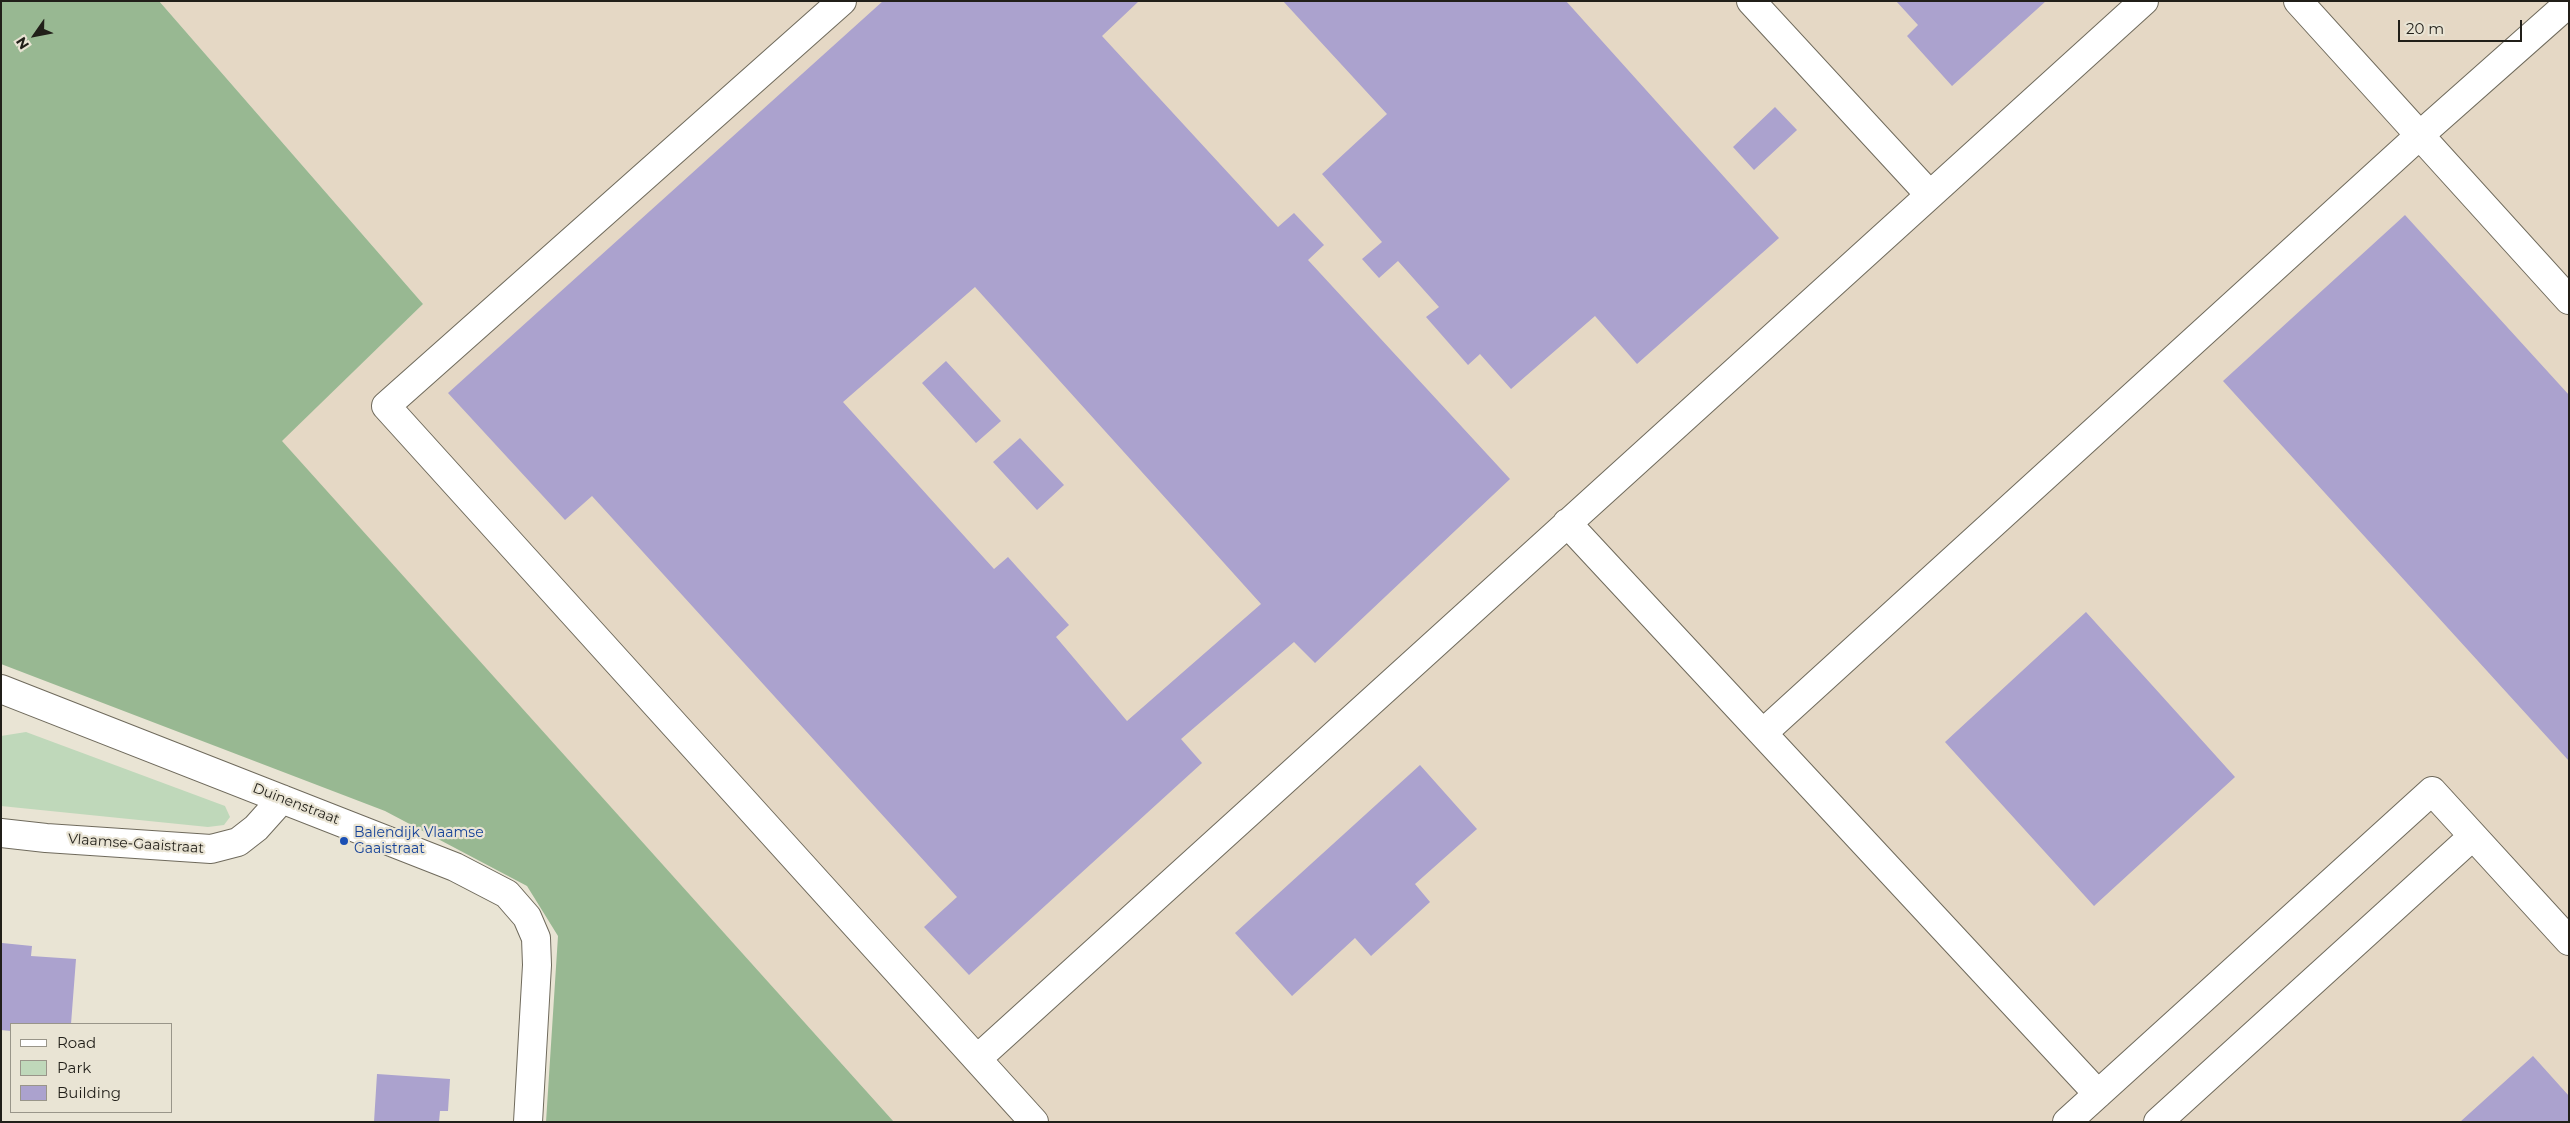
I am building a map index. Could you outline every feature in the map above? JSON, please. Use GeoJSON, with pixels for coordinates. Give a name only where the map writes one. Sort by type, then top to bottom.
{"type":"FeatureCollection","features":[{"type":"Feature","properties":{"kind":"street"},"geometry":{"type":"LineString","coordinates":[[842,1],[386,406],[1034,1122]]}},
{"type":"Feature","properties":{"kind":"street"},"geometry":{"type":"LineString","coordinates":[[1751,1],[1929,194]]}},
{"type":"Feature","properties":{"kind":"street"},"geometry":{"type":"LineString","coordinates":[[977,1060],[1929,194],[2144,1]]}},
{"type":"Feature","properties":{"kind":"street"},"geometry":{"type":"LineString","coordinates":[[2298,1],[2569,300]]}},
{"type":"Feature","properties":{"kind":"street"},"geometry":{"type":"LineString","coordinates":[[1763,733],[2420,135],[2569,3]]}},
{"type":"Feature","properties":{"kind":"street"},"geometry":{"type":"LineString","coordinates":[[1567,523],[2098,1094]]}},
{"type":"Feature","properties":{"kind":"street","name":"Duinenstraat"},"geometry":{"type":"LineString","coordinates":[[1,689],[455,867],[507,894],[527,917],[536,938],[537,965],[528,1122]]}},
{"type":"Feature","properties":{"kind":"street"},"geometry":{"type":"LineString","coordinates":[[2067,1122],[2432,791],[2569,941]]}},
{"type":"Feature","properties":{"kind":"street","name":"Vlaamse-Gaaistraat"},"geometry":{"type":"LineString","coordinates":[[1,833],[46,838],[210,849],[238,842],[256,828],[282,799]]}},
{"type":"Feature","properties":{"kind":"street"},"geometry":{"type":"LineString","coordinates":[[2158,1122],[2474,836]]}},
{"type":"Feature","properties":{"kind":"shaded area"},"geometry":{"type":"Polygon","coordinates":[[[159,1],[2569,1],[2569,1122],[894,1122],[281,441],[423,304],[159,1]]]}},
{"type":"Feature","properties":{"kind":"green space"},"geometry":{"type":"Polygon","coordinates":[[[1,1],[159,1],[423,304],[282,441],[894,1122],[546,1122],[558,936],[527,886],[385,811],[1,664],[1,1]]]}},
{"type":"Feature","properties":{"kind":"green space"},"geometry":{"type":"Polygon","coordinates":[[[26,732],[225,806],[230,817],[224,825],[208,827],[1,806],[1,736],[26,732]]]}},
{"type":"Feature","properties":{"kind":"building"},"geometry":{"type":"Polygon","coordinates":[[[883,1],[1139,1],[1102,36],[1278,227],[1294,213],[1324,245],[1308,260],[1510,479],[1315,663],[1294,642],[1181,739],[1202,763],[969,975],[924,927],[957,897],[592,496],[565,520],[448,393],[883,1]],[[975,287],[843,402],[994,569],[1008,557],[1069,625],[1056,637],[1127,721],[1261,604],[975,287]]]}},
{"type":"Feature","properties":{"kind":"building"},"geometry":{"type":"Polygon","coordinates":[[[1283,1],[1566,1],[1779,238],[1637,364],[1595,316],[1511,389],[1480,354],[1468,365],[1426,317],[1439,307],[1398,261],[1379,278],[1362,259],[1382,242],[1322,174],[1387,114],[1283,1]]]}},
{"type":"Feature","properties":{"kind":"building"},"geometry":{"type":"Polygon","coordinates":[[[1896,1],[2046,1],[1952,86],[1907,36],[1918,25],[1896,1]]]}},
{"type":"Feature","properties":{"kind":"building"},"geometry":{"type":"Polygon","coordinates":[[[1775,107],[1797,130],[1754,170],[1733,147],[1775,107]]]}},
{"type":"Feature","properties":{"kind":"building"},"geometry":{"type":"Polygon","coordinates":[[[2405,215],[2569,395],[2569,761],[2223,381],[2405,215]]]}},
{"type":"Feature","properties":{"kind":"building"},"geometry":{"type":"Polygon","coordinates":[[[946,361],[1001,421],[976,443],[922,383],[946,361]]]}},
{"type":"Feature","properties":{"kind":"building"},"geometry":{"type":"Polygon","coordinates":[[[1020,438],[1064,485],[1037,510],[993,462],[1020,438]]]}},
{"type":"Feature","properties":{"kind":"building"},"geometry":{"type":"Polygon","coordinates":[[[2086,612],[2235,777],[2094,906],[1945,742],[2086,612]]]}},
{"type":"Feature","properties":{"kind":"building"},"geometry":{"type":"Polygon","coordinates":[[[1420,765],[1477,829],[1415,884],[1430,902],[1371,956],[1355,938],[1292,996],[1235,933],[1420,765]]]}},
{"type":"Feature","properties":{"kind":"building"},"geometry":{"type":"Polygon","coordinates":[[[2,943],[32,946],[31,956],[76,959],[71,1023],[10,1023],[10,1031],[1,1030],[2,943]]]}},
{"type":"Feature","properties":{"kind":"building"},"geometry":{"type":"Polygon","coordinates":[[[2533,1056],[2569,1096],[2569,1122],[2460,1122],[2533,1056]]]}},
{"type":"Feature","properties":{"kind":"building"},"geometry":{"type":"Polygon","coordinates":[[[377,1074],[450,1079],[448,1111],[440,1111],[439,1122],[374,1122],[377,1074]]]}},
{"type":"Feature","properties":{"kind":"place","name":"Balendijk Vlaamse Gaaistraat"},"geometry":{"type":"Point","coordinates":[344,841]}}]}
